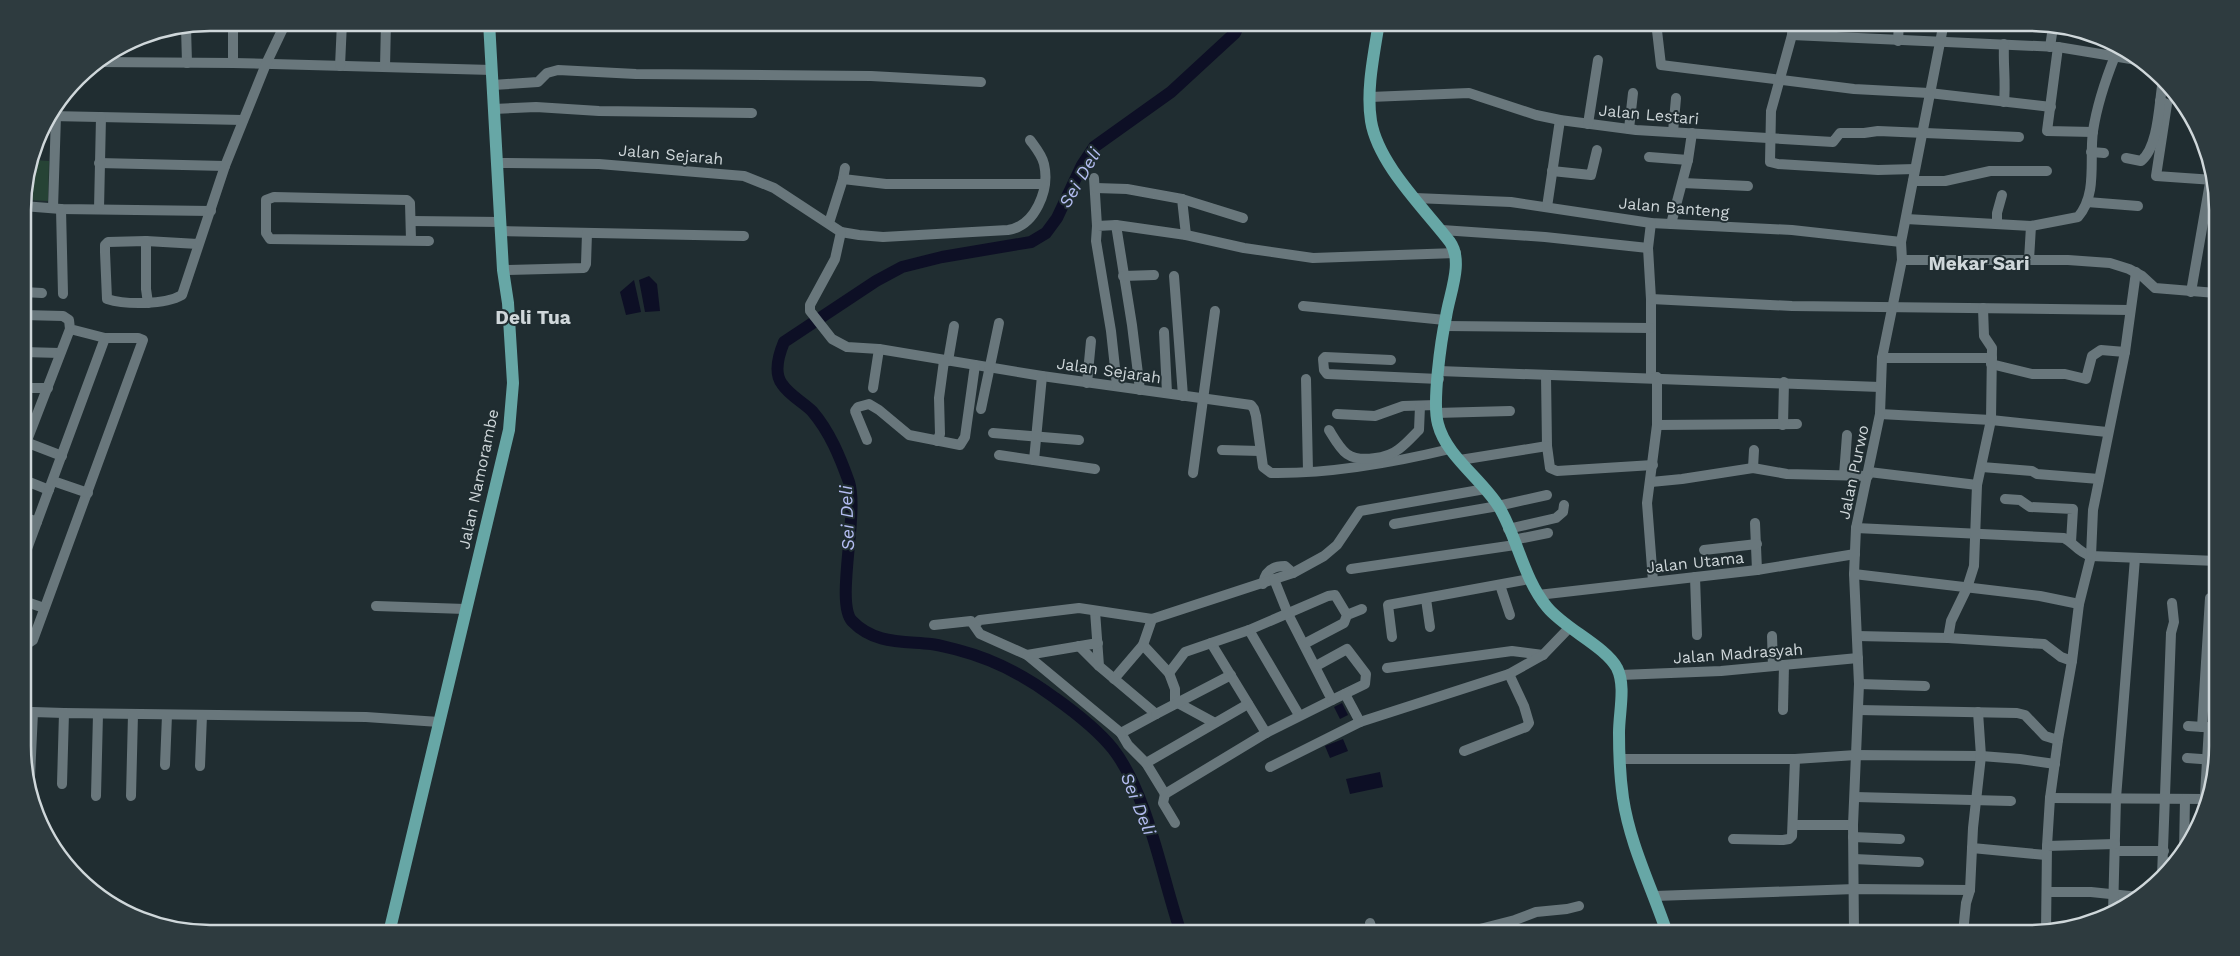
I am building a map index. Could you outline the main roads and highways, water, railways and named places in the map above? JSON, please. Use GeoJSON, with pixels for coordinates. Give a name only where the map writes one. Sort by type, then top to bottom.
{"type":"FeatureCollection","features":[{"type":"Feature","properties":{"kind":"main road","name":"Jalan Namorambe"},"geometry":{"type":"LineString","coordinates":[[391,925],[509,430],[514,383],[508,303],[503,270],[490,31]]}},
{"type":"Feature","properties":{"kind":"main road"},"geometry":{"type":"LineString","coordinates":[[1377,31],[1370,97],[1371,120],[1378,142],[1396,173],[1442,230],[1456,253],[1439,375],[1436,409],[1438,424],[1450,449],[1498,506],[1529,579],[1538,595],[1569,628],[1606,654],[1620,675],[1620,759],[1623,798],[1629,827],[1664,925]]}},
{"type":"Feature","properties":{"kind":"water"},"geometry":{"type":"Polygon","coordinates":[[[649,276],[657,284],[660,311],[645,312],[639,280],[649,276]]]}},
{"type":"Feature","properties":{"kind":"water"},"geometry":{"type":"Polygon","coordinates":[[[634,280],[641,312],[626,315],[620,292],[634,280]]]}},
{"type":"Feature","properties":{"kind":"water"},"geometry":{"type":"Polygon","coordinates":[[[1342,703],[1348,715],[1340,719],[1334,707],[1342,703]]]}},
{"type":"Feature","properties":{"kind":"water"},"geometry":{"type":"Polygon","coordinates":[[[1343,739],[1348,751],[1330,758],[1325,746],[1343,739]]]}},
{"type":"Feature","properties":{"kind":"water"},"geometry":{"type":"Polygon","coordinates":[[[1380,772],[1383,787],[1350,794],[1346,779],[1380,772]]]}},
{"type":"Feature","properties":{"kind":"waterway","name":"Sei Deli"},"geometry":{"type":"LineString","coordinates":[[1178,925],[1153,837],[1136,789],[1113,749],[1093,728],[1071,709],[1044,690],[997,664],[971,654],[941,646],[879,638],[852,621],[847,611],[846,596],[851,515],[849,482],[838,454],[824,427],[812,411],[785,388],[779,379],[777,369],[784,342],[876,281],[902,267],[942,257],[1031,242],[1046,233],[1057,218],[1082,165],[1094,147],[1171,92],[1236,31]]}},
{"type":"Feature","properties":{"kind":"district","name":"Mekar Sari"},"geometry":{"type":"Point","coordinates":[1979,263]}},
{"type":"Feature","properties":{"kind":"district","name":"Deli Tua"},"geometry":{"type":"Point","coordinates":[533,317]}}]}
